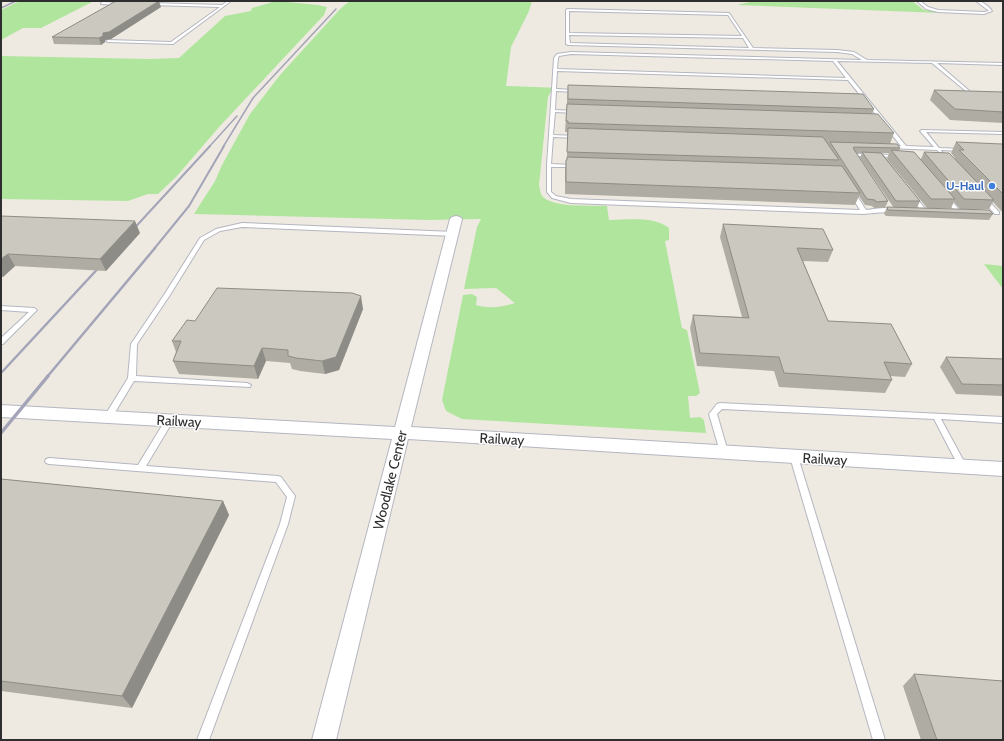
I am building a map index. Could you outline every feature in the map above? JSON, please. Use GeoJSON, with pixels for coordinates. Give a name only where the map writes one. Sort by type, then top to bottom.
{"type":"FeatureCollection","features":[{"type":"Feature","properties":{"kind":"street","name":"Woodlake Center"},"geometry":{"type":"LineString","coordinates":[[324,740],[455,227]]}},
{"type":"Feature","properties":{"kind":"street","name":"Railway"},"geometry":{"type":"LineString","coordinates":[[1,411],[402,433],[1003,469]]}},
{"type":"Feature","properties":{"kind":"lane"},"geometry":{"type":"LineString","coordinates":[[108,41],[172,42],[230,1]]}},
{"type":"Feature","properties":{"kind":"lane"},"geometry":{"type":"LineString","coordinates":[[919,2],[925,1]]}},
{"type":"Feature","properties":{"kind":"lane"},"geometry":{"type":"LineString","coordinates":[[919,2],[927,8],[938,11],[984,13],[991,11],[989,8],[977,1]]}},
{"type":"Feature","properties":{"kind":"lane"},"geometry":{"type":"LineString","coordinates":[[102,3],[128,4]]}},
{"type":"Feature","properties":{"kind":"lane"},"geometry":{"type":"LineString","coordinates":[[144,4],[223,6]]}},
{"type":"Feature","properties":{"kind":"lane"},"geometry":{"type":"LineString","coordinates":[[752,49],[729,14],[567,10],[568,44],[752,49],[837,51],[853,53],[867,61]]}},
{"type":"Feature","properties":{"kind":"lane"},"geometry":{"type":"LineString","coordinates":[[568,34],[744,37]]}},
{"type":"Feature","properties":{"kind":"lane"},"geometry":{"type":"LineString","coordinates":[[905,210],[864,212],[570,201],[554,197],[549,192],[549,165],[556,58],[558,55],[571,53],[1003,64]]}},
{"type":"Feature","properties":{"kind":"lane"},"geometry":{"type":"LineString","coordinates":[[834,60],[905,148]]}},
{"type":"Feature","properties":{"kind":"lane"},"geometry":{"type":"LineString","coordinates":[[934,63],[972,96],[979,96]]}},
{"type":"Feature","properties":{"kind":"lane"},"geometry":{"type":"LineString","coordinates":[[555,70],[849,78]]}},
{"type":"Feature","properties":{"kind":"lane"},"geometry":{"type":"LineString","coordinates":[[554,90],[578,91]]}},
{"type":"Feature","properties":{"kind":"lane"},"geometry":{"type":"LineString","coordinates":[[859,101],[867,101]]}},
{"type":"Feature","properties":{"kind":"lane"},"geometry":{"type":"LineString","coordinates":[[553,111],[584,112]]}},
{"type":"Feature","properties":{"kind":"lane"},"geometry":{"type":"LineString","coordinates":[[876,122],[884,122]]}},
{"type":"Feature","properties":{"kind":"lane"},"geometry":{"type":"LineString","coordinates":[[946,158],[922,131],[1003,133]]}},
{"type":"Feature","properties":{"kind":"lane"},"geometry":{"type":"LineString","coordinates":[[551,136],[584,137]]}},
{"type":"Feature","properties":{"kind":"lane"},"geometry":{"type":"LineString","coordinates":[[882,147],[967,151]]}},
{"type":"Feature","properties":{"kind":"lane"},"geometry":{"type":"LineString","coordinates":[[862,167],[854,155],[904,157]]}},
{"type":"Feature","properties":{"kind":"lane"},"geometry":{"type":"LineString","coordinates":[[881,156],[886,162]]}},
{"type":"Feature","properties":{"kind":"lane"},"geometry":{"type":"LineString","coordinates":[[549,165],[579,167]]}},
{"type":"Feature","properties":{"kind":"lane"},"geometry":{"type":"LineString","coordinates":[[849,187],[864,212]]}},
{"type":"Feature","properties":{"kind":"lane"},"geometry":{"type":"LineString","coordinates":[[910,193],[924,211]]}},
{"type":"Feature","properties":{"kind":"lane"},"geometry":{"type":"LineString","coordinates":[[944,196],[958,212]]}},
{"type":"Feature","properties":{"kind":"lane"},"geometry":{"type":"LineString","coordinates":[[982,197],[997,213],[1003,216]]}},
{"type":"Feature","properties":{"kind":"lane"},"geometry":{"type":"LineString","coordinates":[[887,204],[891,210]]}},
{"type":"Feature","properties":{"kind":"lane"},"geometry":{"type":"LineString","coordinates":[[918,211],[931,211]]}},
{"type":"Feature","properties":{"kind":"lane"},"geometry":{"type":"LineString","coordinates":[[952,212],[966,212]]}},
{"type":"Feature","properties":{"kind":"lane"},"geometry":{"type":"LineString","coordinates":[[989,213],[997,213]]}},
{"type":"Feature","properties":{"kind":"lane"},"geometry":{"type":"LineString","coordinates":[[108,417],[132,378],[134,344],[167,296],[202,239],[218,230],[242,225],[455,227]]}},
{"type":"Feature","properties":{"kind":"lane"},"geometry":{"type":"LineString","coordinates":[[1,308],[34,310],[1,342]]}},
{"type":"Feature","properties":{"kind":"lane"},"geometry":{"type":"LineString","coordinates":[[132,378],[247,385]]}},
{"type":"Feature","properties":{"kind":"lane"},"geometry":{"type":"LineString","coordinates":[[724,452],[713,414],[720,406],[1003,420]]}},
{"type":"Feature","properties":{"kind":"lane"},"geometry":{"type":"LineString","coordinates":[[936,416],[963,467]]}},
{"type":"Feature","properties":{"kind":"lane"},"geometry":{"type":"LineString","coordinates":[[140,469],[169,421]]}},
{"type":"Feature","properties":{"kind":"lane"},"geometry":{"type":"LineString","coordinates":[[794,457],[879,740]]}},
{"type":"Feature","properties":{"kind":"lane"},"geometry":{"type":"LineString","coordinates":[[49,462],[278,479],[291,496],[284,524],[203,740]]}},
{"type":"Feature","properties":{"kind":"green space"},"geometry":{"type":"Polygon","coordinates":[[[20,1],[94,1],[41,28],[23,28],[1,40],[1,10],[20,1]]]}},
{"type":"Feature","properties":{"kind":"green space"},"geometry":{"type":"Polygon","coordinates":[[[276,1],[327,7],[324,15],[220,126],[177,176],[158,194],[148,194],[128,201],[1,199],[1,56],[150,59],[179,58],[225,16],[251,11],[252,8],[276,1]]]}},
{"type":"Feature","properties":{"kind":"green space"},"geometry":{"type":"Polygon","coordinates":[[[350,1],[532,1],[529,11],[511,47],[506,86],[562,88],[550,93],[548,97],[539,185],[541,193],[543,197],[549,201],[556,203],[607,206],[609,220],[648,220],[663,224],[669,228],[669,240],[665,241],[682,328],[687,330],[700,393],[696,396],[688,396],[690,418],[700,417],[704,420],[706,433],[462,419],[446,411],[442,400],[463,295],[472,294],[477,297],[476,305],[486,307],[506,306],[515,303],[496,288],[464,289],[477,227],[481,219],[428,220],[194,214],[215,181],[222,165],[250,114],[280,75],[341,8],[350,1]]]}},
{"type":"Feature","properties":{"kind":"green space"},"geometry":{"type":"Polygon","coordinates":[[[754,1],[912,1],[924,10],[941,13],[737,5],[754,1]]]}},
{"type":"Feature","properties":{"kind":"green space"},"geometry":{"type":"Polygon","coordinates":[[[984,264],[1003,266],[1003,289],[984,264]]]}},
{"type":"Feature","properties":{"kind":"building"},"geometry":{"type":"Polygon","coordinates":[[[116,1],[159,1],[109,32],[103,33],[103,36],[99,38],[52,37],[116,1]]]}},
{"type":"Feature","properties":{"kind":"building"},"geometry":{"type":"Polygon","coordinates":[[[568,85],[863,94],[874,109],[568,99],[568,85]]]}},
{"type":"Feature","properties":{"kind":"building"},"geometry":{"type":"Polygon","coordinates":[[[934,90],[1003,92],[1003,112],[955,109],[934,90]]]}},
{"type":"Feature","properties":{"kind":"building"},"geometry":{"type":"Polygon","coordinates":[[[567,104],[878,114],[894,133],[568,123],[568,121],[566,121],[567,104]]]}},
{"type":"Feature","properties":{"kind":"building"},"geometry":{"type":"Polygon","coordinates":[[[568,128],[823,137],[839,160],[567,152],[568,128]]]}},
{"type":"Feature","properties":{"kind":"building"},"geometry":{"type":"Polygon","coordinates":[[[830,142],[897,144],[900,148],[853,148],[888,201],[876,202],[875,200],[867,199],[830,142]]]}},
{"type":"Feature","properties":{"kind":"building"},"geometry":{"type":"Polygon","coordinates":[[[956,142],[1003,145],[1003,194],[959,150],[964,150],[956,142]]]}},
{"type":"Feature","properties":{"kind":"building"},"geometry":{"type":"Polygon","coordinates":[[[891,150],[914,152],[955,199],[931,199],[891,150]]]}},
{"type":"Feature","properties":{"kind":"building"},"geometry":{"type":"Polygon","coordinates":[[[862,152],[881,153],[920,201],[896,201],[862,152]]]}},
{"type":"Feature","properties":{"kind":"building"},"geometry":{"type":"Polygon","coordinates":[[[924,152],[949,153],[994,200],[964,199],[924,152]]]}},
{"type":"Feature","properties":{"kind":"building"},"geometry":{"type":"Polygon","coordinates":[[[567,157],[842,166],[860,193],[566,182],[567,157]]]}},
{"type":"Feature","properties":{"kind":"building"},"geometry":{"type":"Polygon","coordinates":[[[887,207],[989,210],[993,214],[888,210],[887,207]]]}},
{"type":"Feature","properties":{"kind":"building"},"geometry":{"type":"Polygon","coordinates":[[[1,216],[135,221],[100,259],[8,254],[1,259],[1,216]]]}},
{"type":"Feature","properties":{"kind":"building"},"geometry":{"type":"Polygon","coordinates":[[[723,224],[823,229],[833,250],[797,248],[828,321],[891,324],[912,364],[884,362],[892,380],[784,373],[779,357],[700,353],[693,315],[749,318],[723,224]]]}},
{"type":"Feature","properties":{"kind":"building"},"geometry":{"type":"Polygon","coordinates":[[[217,288],[352,293],[361,296],[336,357],[322,361],[296,358],[288,356],[288,350],[262,348],[254,366],[173,361],[181,341],[172,341],[187,320],[195,321],[217,288]]]}},
{"type":"Feature","properties":{"kind":"building"},"geometry":{"type":"Polygon","coordinates":[[[946,357],[1003,359],[1003,385],[962,384],[946,357]]]}},
{"type":"Feature","properties":{"kind":"building"},"geometry":{"type":"Polygon","coordinates":[[[1,479],[223,501],[122,696],[1,681],[1,479]]]}},
{"type":"Feature","properties":{"kind":"building"},"geometry":{"type":"Polygon","coordinates":[[[914,674],[1003,681],[1003,740],[937,740],[914,674]]]}},
{"type":"Feature","properties":{"kind":"railway"},"geometry":{"type":"LineString","coordinates":[[1,8],[16,1]]}},
{"type":"Feature","properties":{"kind":"railway"},"geometry":{"type":"LineString","coordinates":[[223,147],[253,98],[336,9]]}},
{"type":"Feature","properties":{"kind":"railway"},"geometry":{"type":"LineString","coordinates":[[209,147],[237,116]]}},
{"type":"Feature","properties":{"kind":"railway"},"geometry":{"type":"LineString","coordinates":[[129,234],[210,146]]}},
{"type":"Feature","properties":{"kind":"railway"},"geometry":{"type":"LineString","coordinates":[[154,249],[189,206],[224,146]]}},
{"type":"Feature","properties":{"kind":"railway"},"geometry":{"type":"LineString","coordinates":[[47,377],[155,248]]}},
{"type":"Feature","properties":{"kind":"railway"},"geometry":{"type":"LineString","coordinates":[[2,372],[104,262]]}},
{"type":"Feature","properties":{"kind":"railway"},"geometry":{"type":"LineString","coordinates":[[1,433],[48,376]]}},
{"type":"Feature","properties":{"kind":"place","name":"U-Haul"},"geometry":{"type":"Point","coordinates":[992,186]}}]}
